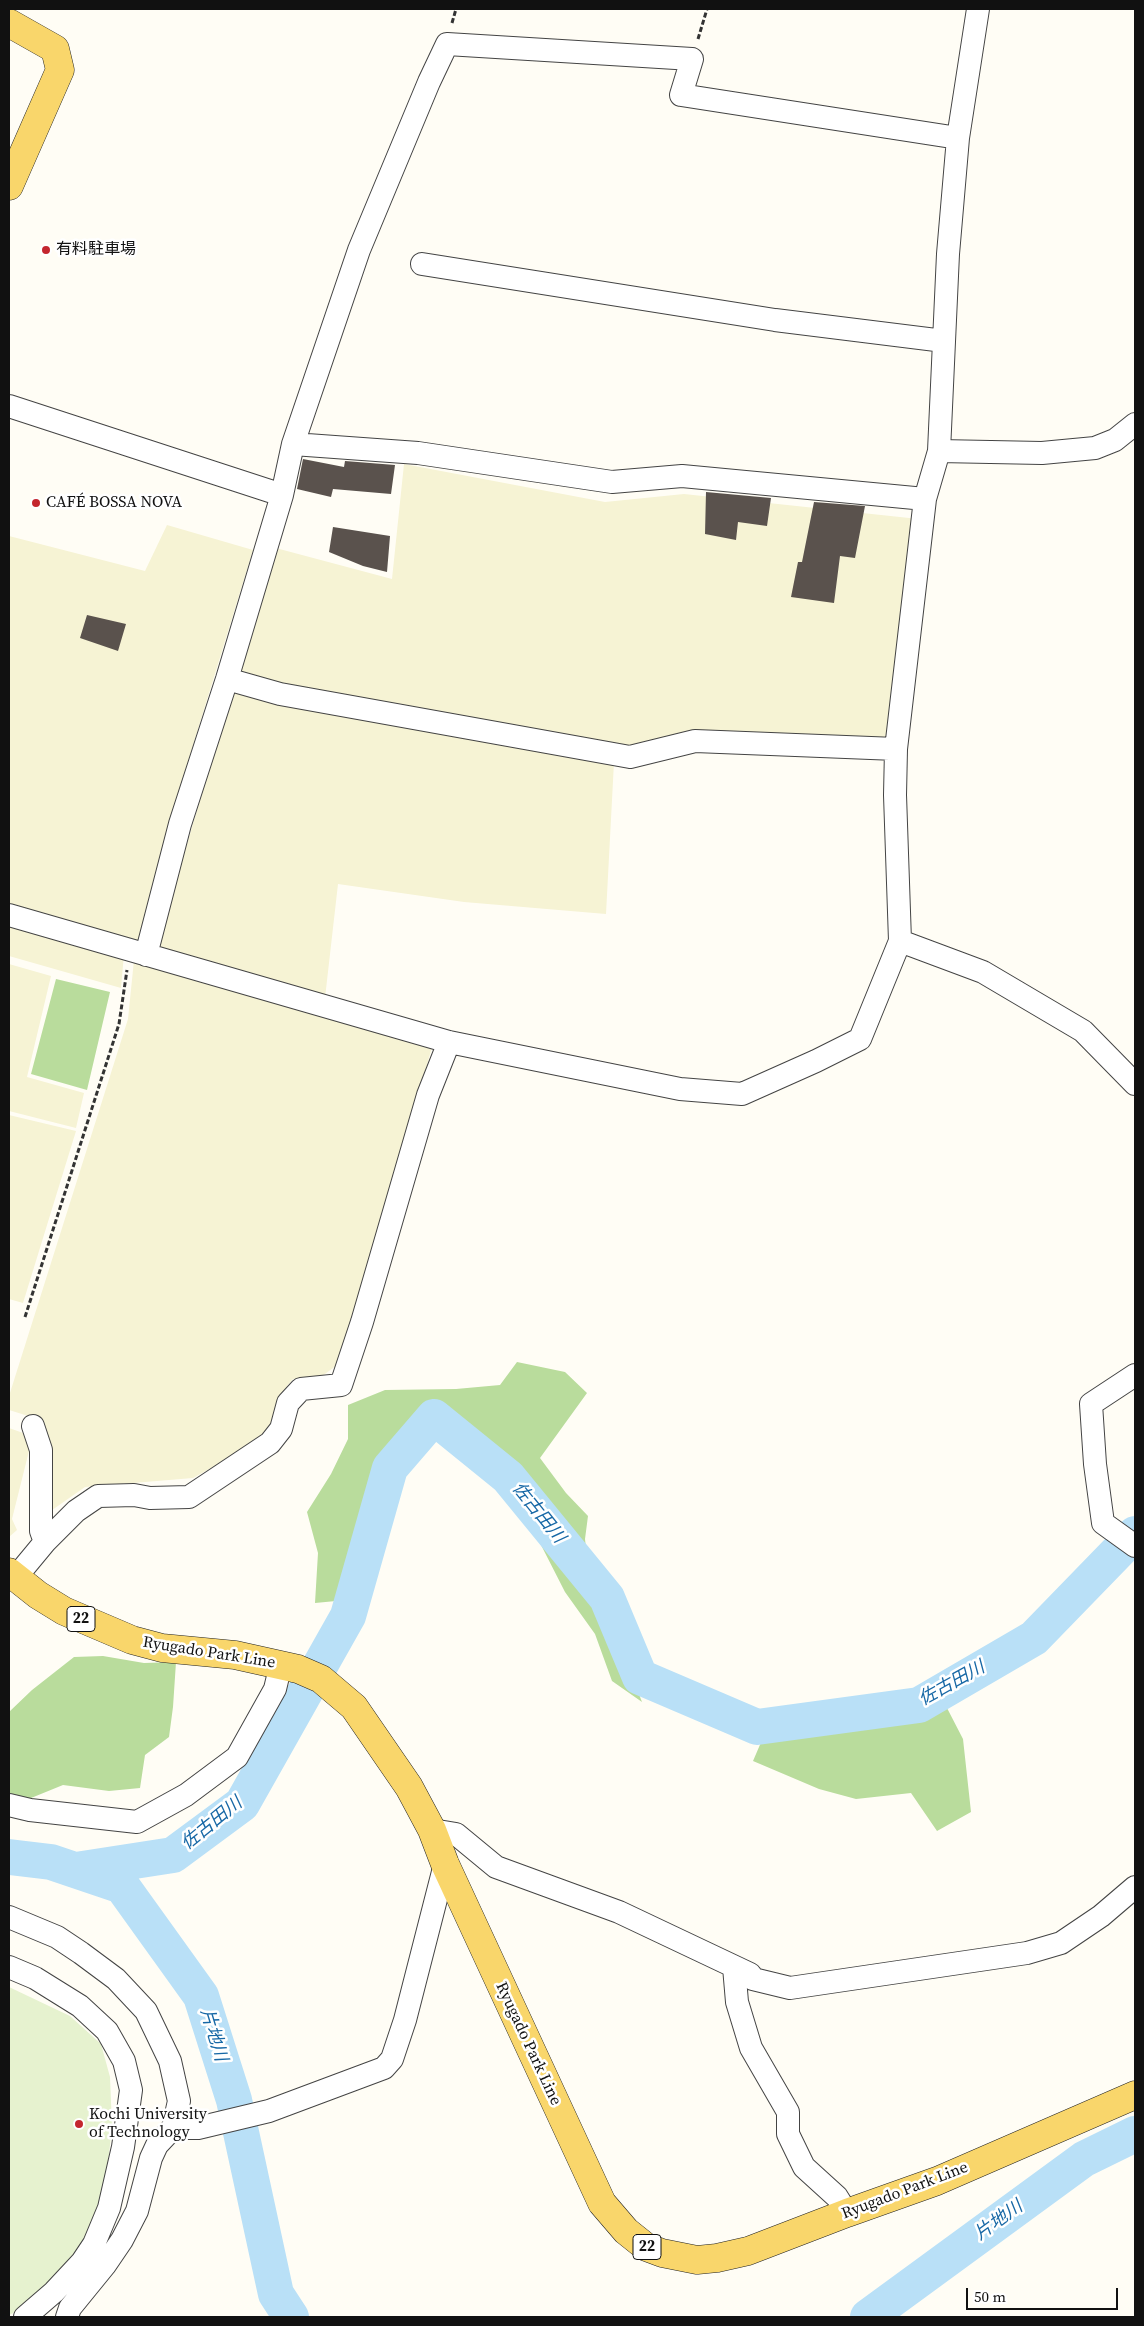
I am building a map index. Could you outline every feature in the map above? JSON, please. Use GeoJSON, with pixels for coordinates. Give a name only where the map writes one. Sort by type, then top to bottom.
{"type":"FeatureCollection","features":[{"type":"Feature","properties":{"kind":"main road"},"geometry":{"type":"LineString","coordinates":[[9,23],[55,49],[60,70],[9,186]]}},
{"type":"Feature","properties":{"kind":"main road","name":"Ryugado Park Line"},"geometry":{"type":"LineString","coordinates":[[12,1574],[38,1595],[64,1611],[132,1640],[162,1648],[234,1655],[290,1667],[321,1679],[354,1707],[409,1787],[432,1830],[445,1864],[602,2203],[626,2231],[646,2247],[662,2253],[697,2260],[717,2258],[748,2251],[937,2181],[1135,2095]]}},
{"type":"Feature","properties":{"kind":"street"},"geometry":{"type":"LineString","coordinates":[[9,915],[449,1042],[680,1089],[742,1094],[816,1062],[860,1039],[900,941],[895,795],[896,749],[925,499],[939,451],[948,254],[958,138],[978,9]]}},
{"type":"Feature","properties":{"kind":"street"},"geometry":{"type":"LineString","coordinates":[[138,952],[227,679],[282,495],[293,444],[359,250],[425,91],[447,44],[692,60],[682,95],[958,138]]}},
{"type":"Feature","properties":{"kind":"street"},"geometry":{"type":"LineString","coordinates":[[422,264],[775,320],[944,341]]}},
{"type":"Feature","properties":{"kind":"street"},"geometry":{"type":"LineString","coordinates":[[9,406],[282,495]]}},
{"type":"Feature","properties":{"kind":"street"},"geometry":{"type":"LineString","coordinates":[[939,451],[1042,453],[1094,448],[1114,440],[1135,424]]}},
{"type":"Feature","properties":{"kind":"street"},"geometry":{"type":"LineString","coordinates":[[293,444],[418,453],[612,482],[682,476],[925,499]]}},
{"type":"Feature","properties":{"kind":"street"},"geometry":{"type":"LineString","coordinates":[[227,679],[280,694],[630,758],[695,741],[896,749]]}},
{"type":"Feature","properties":{"kind":"street"},"geometry":{"type":"LineString","coordinates":[[900,941],[983,972],[1082,1031],[1135,1084]]}},
{"type":"Feature","properties":{"kind":"street"},"geometry":{"type":"LineString","coordinates":[[12,1574],[76,1511],[98,1496],[189,1497],[270,1443],[280,1429],[288,1403],[301,1389],[341,1385],[362,1322],[428,1095],[449,1042]]}},
{"type":"Feature","properties":{"kind":"street"},"geometry":{"type":"LineString","coordinates":[[1135,1375],[1091,1404],[1095,1464],[1103,1523],[1135,1546]]}},
{"type":"Feature","properties":{"kind":"street"},"geometry":{"type":"LineString","coordinates":[[33,1426],[42,1450],[41,1531],[45,1542]]}},
{"type":"Feature","properties":{"kind":"street"},"geometry":{"type":"LineString","coordinates":[[9,1805],[30,1810],[136,1822],[186,1795],[236,1757],[275,1689],[290,1667]]}},
{"type":"Feature","properties":{"kind":"street"},"geometry":{"type":"LineString","coordinates":[[432,1830],[456,1834],[496,1867],[619,1912],[750,1974],[752,1978],[790,1988],[1027,1952],[1061,1943],[1101,1916],[1135,1887]]}},
{"type":"Feature","properties":{"kind":"street"},"geometry":{"type":"LineString","coordinates":[[173,2128],[198,2128],[269,2111],[384,2068],[392,2059],[405,2020],[445,1864]]}},
{"type":"Feature","properties":{"kind":"street"},"geometry":{"type":"LineString","coordinates":[[9,1917],[57,1936],[116,1979],[146,2011],[170,2061],[179,2101],[173,2128],[157,2145],[154,2151],[137,2212],[122,2240],[105,2265],[78,2281],[54,2292],[25,2317]]}},
{"type":"Feature","properties":{"kind":"street"},"geometry":{"type":"LineString","coordinates":[[9,1967],[35,1978],[80,2006],[107,2031],[124,2061],[131,2090],[123,2147],[109,2208],[78,2281],[67,2317]]}},
{"type":"Feature","properties":{"kind":"street"},"geometry":{"type":"LineString","coordinates":[[734,1967],[737,2002],[751,2048],[788,2112],[788,2134],[804,2168],[837,2197],[847,2213]]}},
{"type":"Feature","properties":{"kind":"path"},"geometry":{"type":"LineString","coordinates":[[692,60],[707,9]]}},
{"type":"Feature","properties":{"kind":"path"},"geometry":{"type":"LineString","coordinates":[[26,1317],[119,1024],[138,952]]}},
{"type":"Feature","properties":{"kind":"shaded area"},"geometry":{"type":"Polygon","coordinates":[[[404,464],[605,502],[684,494],[928,520],[891,741],[629,747],[286,689],[235,673],[272,547],[392,579],[404,464]]]}},
{"type":"Feature","properties":{"kind":"shaded area"},"geometry":{"type":"Polygon","coordinates":[[[167,525],[253,550],[171,817],[140,944],[9,908],[9,536],[145,571],[167,525]]]}},
{"type":"Feature","properties":{"kind":"shaded area"},"geometry":{"type":"Polygon","coordinates":[[[233,688],[614,762],[606,914],[464,902],[338,884],[325,998],[156,949],[233,688]]]}},
{"type":"Feature","properties":{"kind":"shaded area"},"geometry":{"type":"Polygon","coordinates":[[[9,923],[124,954],[121,988],[9,956],[9,923]]]}},
{"type":"Feature","properties":{"kind":"shaded area"},"geometry":{"type":"Polygon","coordinates":[[[134,960],[432,1047],[344,1360],[318,1379],[293,1379],[287,1386],[276,1424],[256,1443],[193,1478],[85,1487],[35,1522],[38,1419],[9,1410],[9,1396],[128,1019],[134,960]]]}},
{"type":"Feature","properties":{"kind":"shaded area"},"geometry":{"type":"Polygon","coordinates":[[[9,964],[51,976],[27,1077],[84,1093],[76,1128],[9,1111],[9,964]]]}},
{"type":"Feature","properties":{"kind":"shaded area"},"geometry":{"type":"Polygon","coordinates":[[[9,1115],[76,1131],[23,1303],[9,1299],[9,1115]]]}},
{"type":"Feature","properties":{"kind":"shaded area"},"geometry":{"type":"Polygon","coordinates":[[[9,1428],[26,1434],[31,1443],[12,1519],[17,1530],[9,1537],[9,1428]]]}},
{"type":"Feature","properties":{"kind":"green space"},"geometry":{"type":"Polygon","coordinates":[[[56,979],[110,992],[87,1090],[31,1074],[56,979]]]}},
{"type":"Feature","properties":{"kind":"green space"},"geometry":{"type":"Polygon","coordinates":[[[517,1362],[565,1372],[587,1393],[540,1458],[566,1493],[588,1516],[585,1539],[589,1575],[602,1611],[625,1658],[642,1702],[612,1681],[595,1634],[565,1592],[540,1543],[527,1509],[491,1466],[457,1436],[424,1426],[399,1454],[373,1502],[355,1555],[355,1586],[336,1601],[315,1603],[318,1553],[307,1512],[331,1474],[348,1439],[348,1405],[385,1390],[456,1389],[500,1385],[517,1362]]]}},
{"type":"Feature","properties":{"kind":"green space"},"geometry":{"type":"Polygon","coordinates":[[[103,1656],[144,1663],[176,1662],[169,1737],[145,1755],[140,1788],[109,1791],[63,1785],[9,1807],[9,1712],[32,1690],[74,1657],[103,1656]]]}},
{"type":"Feature","properties":{"kind":"green space"},"geometry":{"type":"Polygon","coordinates":[[[936,1708],[947,1708],[963,1739],[971,1812],[937,1831],[911,1793],[856,1799],[819,1789],[753,1761],[762,1740],[801,1723],[865,1723],[936,1708]]]}},
{"type":"Feature","properties":{"kind":"green space","name":"Kochi University of Technology"},"geometry":{"type":"Polygon","coordinates":[[[9,1987],[70,2016],[101,2044],[110,2077],[112,2126],[107,2173],[96,2215],[76,2260],[30,2305],[9,2315],[9,1987]]]}},
{"type":"Feature","properties":{"kind":"building"},"geometry":{"type":"Polygon","coordinates":[[[303,459],[344,467],[345,461],[395,465],[391,494],[333,489],[331,497],[297,489],[303,459]]]}},
{"type":"Feature","properties":{"kind":"building"},"geometry":{"type":"Polygon","coordinates":[[[706,492],[771,498],[767,526],[738,522],[736,540],[705,534],[706,492]]]}},
{"type":"Feature","properties":{"kind":"building"},"geometry":{"type":"Polygon","coordinates":[[[814,502],[865,506],[855,558],[840,556],[834,603],[791,597],[798,562],[802,562],[814,502]]]}},
{"type":"Feature","properties":{"kind":"building"},"geometry":{"type":"Polygon","coordinates":[[[333,527],[390,536],[387,572],[363,566],[329,552],[333,527]]]}},
{"type":"Feature","properties":{"kind":"building"},"geometry":{"type":"Polygon","coordinates":[[[87,615],[126,624],[118,651],[80,638],[87,615]]]}},
{"type":"Feature","properties":{"kind":"waterway","name":"佐古田川"},"geometry":{"type":"LineString","coordinates":[[76,1870],[173,1855],[242,1804],[348,1616],[390,1468],[434,1417],[508,1477],[607,1598],[640,1677],[757,1727],[919,1705],[1034,1638],[1135,1534]]}},
{"type":"Feature","properties":{"kind":"waterway","name":"片地川"},"geometry":{"type":"LineString","coordinates":[[9,1857],[51,1862],[122,1886],[201,1996],[234,2100],[276,2294],[291,2317]]}},
{"type":"Feature","properties":{"kind":"waterway","name":"片地川"},"geometry":{"type":"LineString","coordinates":[[868,2317],[1084,2159],[1135,2134]]}},
{"type":"Feature","properties":{"kind":"place","name":"有料駐車場"},"geometry":{"type":"Point","coordinates":[46,250]}},
{"type":"Feature","properties":{"kind":"place","name":"CAFÉ BOSSA NOVA"},"geometry":{"type":"Point","coordinates":[36,503]}},
{"type":"Feature","properties":{"kind":"place","name":"Kochi University of Technology"},"geometry":{"type":"Point","coordinates":[79,2124]}}]}
